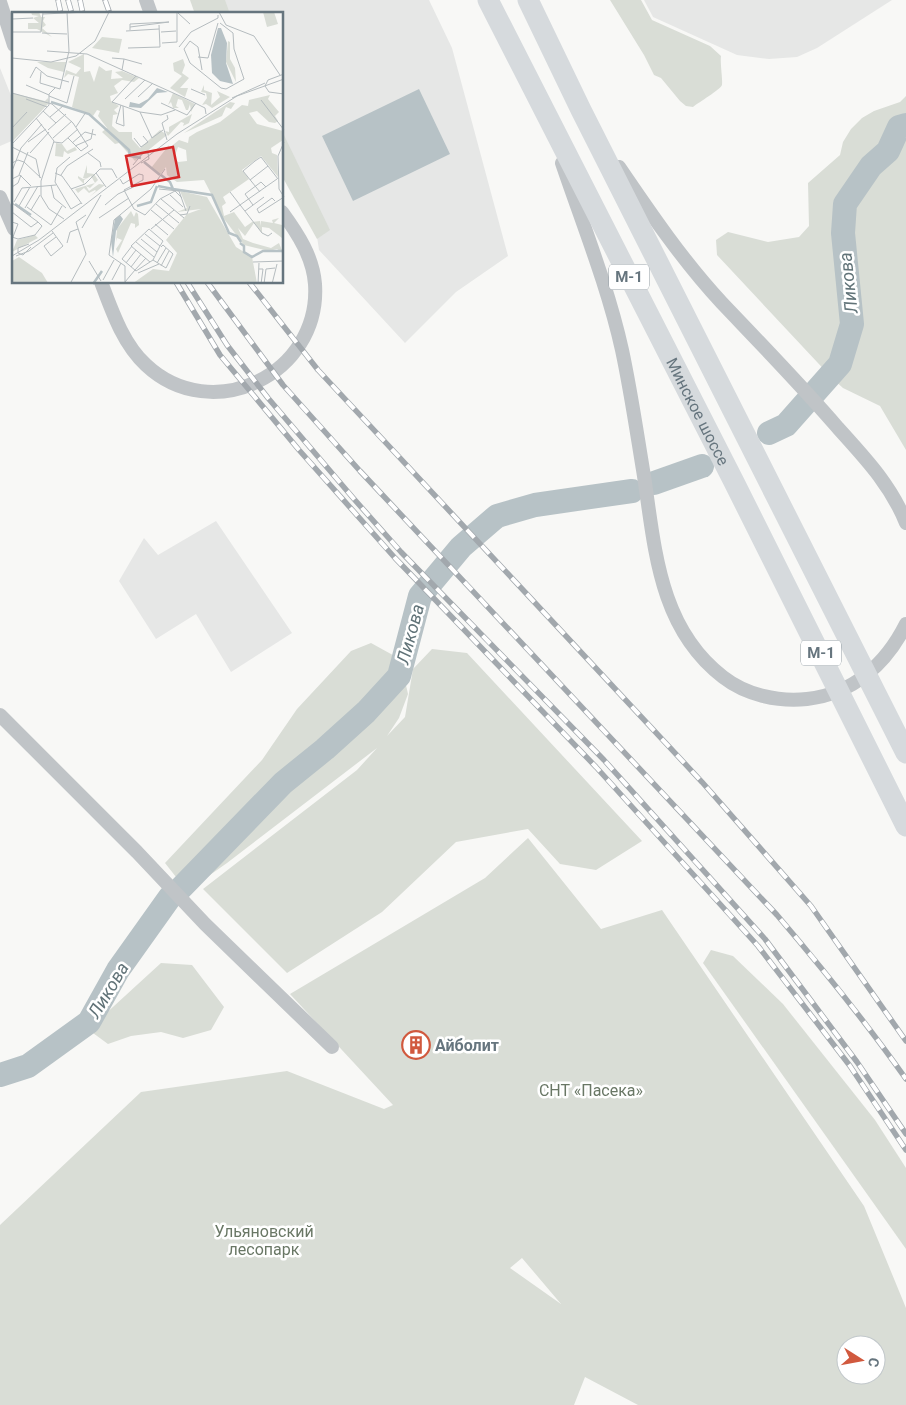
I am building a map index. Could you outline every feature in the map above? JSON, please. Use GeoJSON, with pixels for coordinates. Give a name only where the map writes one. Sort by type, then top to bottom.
{"type":"FeatureCollection","features":[{"type":"Feature","properties":{"kind":"highway","name":"Минское шоссе"},"geometry":{"type":"LineString","coordinates":[[488,0],[547,119],[734,482],[906,826]]}},
{"type":"Feature","properties":{"kind":"highway","name":"Минское шоссе"},"geometry":{"type":"LineString","coordinates":[[528,0],[581,110],[906,753]]}},
{"type":"Feature","properties":{"kind":"street"},"geometry":{"type":"LineString","coordinates":[[146,0],[150,12]]}},
{"type":"Feature","properties":{"kind":"street"},"geometry":{"type":"LineString","coordinates":[[0,2],[12,39]]}},
{"type":"Feature","properties":{"kind":"street"},"geometry":{"type":"LineString","coordinates":[[581,110],[662,231],[720,301],[803,388],[877,471],[891,492],[906,523]]}},
{"type":"Feature","properties":{"kind":"street"},"geometry":{"type":"LineString","coordinates":[[547,119],[612,311],[622,350],[656,553],[674,618],[693,649],[728,681],[752,692],[778,699],[809,699],[824,696],[853,684],[879,666],[897,642],[906,624]]}},
{"type":"Feature","properties":{"kind":"street"},"geometry":{"type":"LineString","coordinates":[[0,197],[12,224]]}},
{"type":"Feature","properties":{"kind":"street"},"geometry":{"type":"LineString","coordinates":[[102,284],[128,344],[146,365],[158,375],[171,382],[199,391],[229,391],[244,388],[271,375],[288,360],[301,342],[312,314],[315,300],[312,270],[308,255],[284,215]]}},
{"type":"Feature","properties":{"kind":"street"},"geometry":{"type":"LineString","coordinates":[[0,715],[137,852],[205,924],[332,1047]]}},
{"type":"Feature","properties":{"kind":"shaded area"},"geometry":{"type":"Polygon","coordinates":[[[194,0],[429,0],[452,48],[508,256],[456,292],[405,343],[319,250],[313,210],[284,162],[284,12],[200,12],[194,0]]]}},
{"type":"Feature","properties":{"kind":"shaded area"},"geometry":{"type":"Polygon","coordinates":[[[644,0],[892,0],[817,48],[797,57],[769,59],[737,55],[653,17],[644,0]]]}},
{"type":"Feature","properties":{"kind":"shaded area"},"geometry":{"type":"Polygon","coordinates":[[[0,68],[12,98],[12,141],[0,146],[0,68]]]}},
{"type":"Feature","properties":{"kind":"shaded area"},"geometry":{"type":"Polygon","coordinates":[[[419,89],[450,154],[353,201],[322,136],[419,89]]]}},
{"type":"Feature","properties":{"kind":"shaded area"},"geometry":{"type":"Polygon","coordinates":[[[216,521],[292,633],[231,672],[196,614],[156,639],[119,581],[144,538],[158,555],[216,521]]]}},
{"type":"Feature","properties":{"kind":"green space"},"geometry":{"type":"Polygon","coordinates":[[[190,0],[225,0],[229,12],[194,12],[190,0]]]}},
{"type":"Feature","properties":{"kind":"green space"},"geometry":{"type":"Polygon","coordinates":[[[610,0],[641,0],[652,20],[710,46],[721,56],[722,85],[714,93],[693,107],[686,106],[661,78],[654,75],[610,0]]]}},
{"type":"Feature","properties":{"kind":"green space"},"geometry":{"type":"Polygon","coordinates":[[[906,96],[906,450],[880,406],[843,388],[832,378],[717,255],[716,240],[728,232],[768,242],[799,237],[809,226],[808,183],[840,155],[843,142],[851,129],[862,118],[874,111],[900,102],[906,96]]]}},
{"type":"Feature","properties":{"kind":"green space"},"geometry":{"type":"Polygon","coordinates":[[[284,135],[330,230],[317,239],[284,180],[284,135]]]}},
{"type":"Feature","properties":{"kind":"green space"},"geometry":{"type":"Polygon","coordinates":[[[624,486],[625,499],[553,507],[527,514],[499,529],[496,509],[569,489],[624,486]]]}},
{"type":"Feature","properties":{"kind":"green space"},"geometry":{"type":"Polygon","coordinates":[[[371,643],[400,659],[408,694],[399,718],[387,736],[405,717],[413,669],[432,649],[467,653],[642,841],[596,870],[560,864],[528,829],[456,842],[382,912],[287,973],[203,889],[357,770],[377,748],[227,863],[187,891],[165,863],[262,760],[297,709],[351,651],[371,643]]]}},
{"type":"Feature","properties":{"kind":"green space"},"geometry":{"type":"Polygon","coordinates":[[[528,838],[601,929],[662,910],[864,1206],[906,1308],[906,1405],[638,1405],[585,1377],[574,1405],[0,1405],[0,1225],[141,1092],[287,1071],[384,1109],[393,1105],[290,994],[485,878],[528,838]],[[522,1258],[510,1268],[561,1304],[522,1258]]]}},
{"type":"Feature","properties":{"kind":"green space"},"geometry":{"type":"Polygon","coordinates":[[[711,950],[733,956],[783,1004],[875,1120],[906,1168],[906,1249],[703,963],[711,950]]]}},
{"type":"Feature","properties":{"kind":"green space"},"geometry":{"type":"Polygon","coordinates":[[[161,963],[192,965],[224,1007],[211,1030],[183,1038],[161,1032],[131,1036],[108,1044],[93,1033],[102,1017],[161,963]]]}},
{"type":"Feature","properties":{"kind":"waterway","name":"Ликова"},"geometry":{"type":"LineString","coordinates":[[769,433],[786,425],[840,364],[852,324],[843,233],[845,204],[871,166],[888,151],[899,127],[906,125]]}},
{"type":"Feature","properties":{"kind":"waterway","name":"Ликова"},"geometry":{"type":"LineString","coordinates":[[654,483],[702,466]]}},
{"type":"Feature","properties":{"kind":"waterway","name":"Ликова"},"geometry":{"type":"LineString","coordinates":[[181,888],[283,783],[366,712],[399,676],[420,596],[461,547],[497,516],[535,505],[632,491]]}},
{"type":"Feature","properties":{"kind":"waterway","name":"Ликова"},"geometry":{"type":"LineString","coordinates":[[0,1075],[28,1066],[89,1022],[118,970],[170,897]]}},
{"type":"Feature","properties":{"kind":"railway"},"geometry":{"type":"LineString","coordinates":[[58,0],[61,12]]}},
{"type":"Feature","properties":{"kind":"railway"},"geometry":{"type":"LineString","coordinates":[[68,0],[71,12]]}},
{"type":"Feature","properties":{"kind":"railway"},"geometry":{"type":"LineString","coordinates":[[80,0],[83,12]]}},
{"type":"Feature","properties":{"kind":"railway"},"geometry":{"type":"LineString","coordinates":[[105,0],[109,12]]}},
{"type":"Feature","properties":{"kind":"railway"},"geometry":{"type":"LineString","coordinates":[[177,284],[220,355],[299,450],[395,558],[596,767],[758,946],[850,1066],[906,1150]]}},
{"type":"Feature","properties":{"kind":"railway"},"geometry":{"type":"LineString","coordinates":[[188,284],[227,345],[268,398],[354,499],[401,552],[604,760],[765,939],[857,1062],[906,1134]]}},
{"type":"Feature","properties":{"kind":"railway"},"geometry":{"type":"LineString","coordinates":[[208,284],[283,385],[360,471],[777,915],[875,1036],[906,1079]]}},
{"type":"Feature","properties":{"kind":"railway"},"geometry":{"type":"LineString","coordinates":[[251,284],[318,370],[702,782],[811,906],[906,1041]]}},
{"type":"Feature","properties":{"kind":"place","name":"Айболит"},"geometry":{"type":"Point","coordinates":[416,1045]}},
{"type":"Feature","properties":{"kind":"park label","name":"СНТ «Пасека»"},"geometry":{"type":"Point","coordinates":[591,1090]}},
{"type":"Feature","properties":{"kind":"park label","name":"Ульяновский лесопарк"},"geometry":{"type":"Point","coordinates":[264,1240]}}]}
